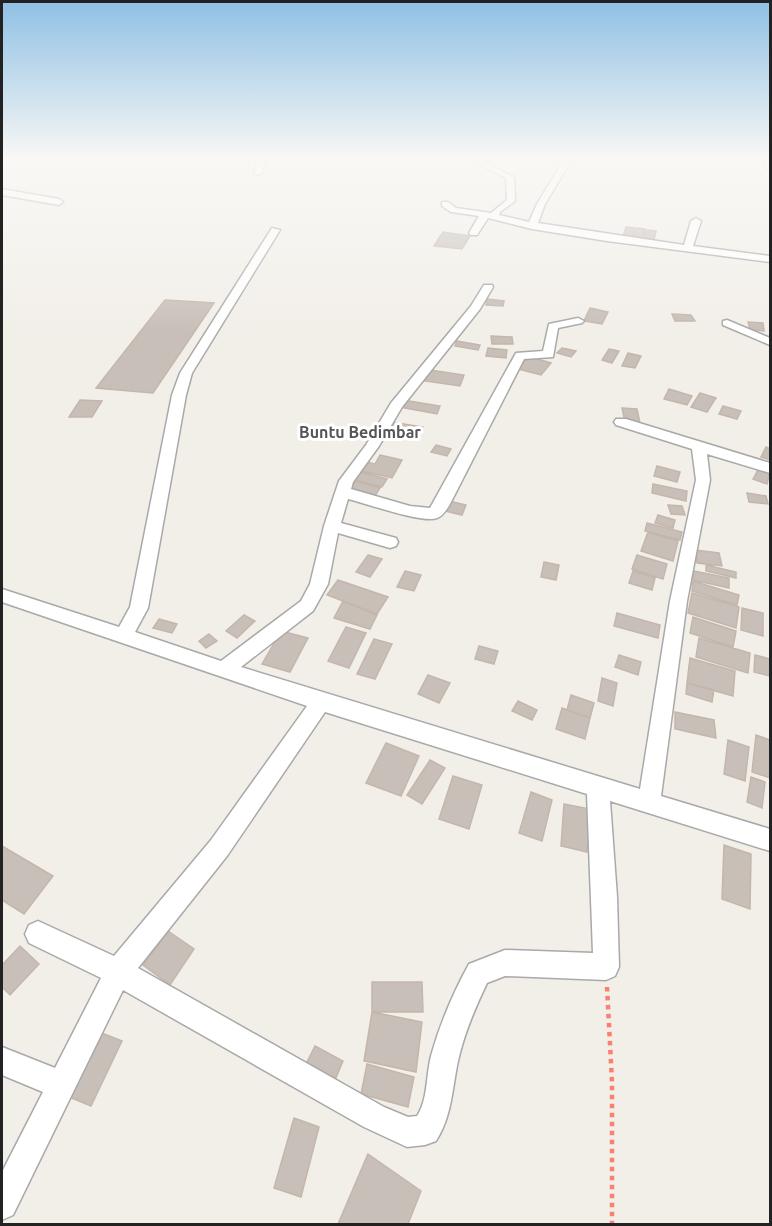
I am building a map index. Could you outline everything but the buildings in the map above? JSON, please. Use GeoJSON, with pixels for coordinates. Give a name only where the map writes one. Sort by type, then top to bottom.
{"type":"FeatureCollection","features":[{"type":"Feature","properties":{"kind":"street"},"geometry":{"type":"LineString","coordinates":[[474,233],[479,222],[485,218]]}},
{"type":"Feature","properties":{"kind":"street"},"geometry":{"type":"LineString","coordinates":[[497,218],[532,226],[771,260]]}},
{"type":"Feature","properties":{"kind":"street"},"geometry":{"type":"LineString","coordinates":[[532,226],[535,218]]}},
{"type":"Feature","properties":{"kind":"street"},"geometry":{"type":"LineString","coordinates":[[688,248],[696,221]]}},
{"type":"Feature","properties":{"kind":"street"},"geometry":{"type":"LineString","coordinates":[[123,636],[139,608],[179,395],[186,373],[275,230]]}},
{"type":"Feature","properties":{"kind":"street"},"geometry":{"type":"LineString","coordinates":[[224,669],[307,606],[319,584],[332,526],[346,481],[372,446],[396,406],[476,307],[488,287]]}},
{"type":"Feature","properties":{"kind":"street"},"geometry":{"type":"LineString","coordinates":[[342,492],[410,511],[434,514],[442,504],[520,356],[549,354],[553,326],[578,321]]}},
{"type":"Feature","properties":{"kind":"street"},"geometry":{"type":"LineString","coordinates":[[727,323],[771,342]]}},
{"type":"Feature","properties":{"kind":"street"},"geometry":{"type":"LineString","coordinates":[[621,422],[771,468]]}},
{"type":"Feature","properties":{"kind":"street"},"geometry":{"type":"LineString","coordinates":[[648,803],[680,591],[703,480],[699,447]]}},
{"type":"Feature","properties":{"kind":"street"},"geometry":{"type":"LineString","coordinates":[[332,526],[390,542]]}},
{"type":"Feature","properties":{"kind":"street"},"geometry":{"type":"LineString","coordinates":[[2,595],[321,702],[771,840]]}},
{"type":"Feature","properties":{"kind":"street"},"geometry":{"type":"LineString","coordinates":[[2,1204],[118,972],[219,848],[321,702]]}},
{"type":"Feature","properties":{"kind":"street"},"geometry":{"type":"LineString","coordinates":[[38,934],[118,972],[374,1117],[407,1132],[425,1130],[430,1125],[452,1033],[461,1006],[478,973],[505,963],[606,967],[605,897],[598,787]]}},
{"type":"Feature","properties":{"kind":"street"},"geometry":{"type":"LineString","coordinates":[[2,1061],[61,1085]]}},
{"type":"Feature","properties":{"kind":"path"},"geometry":{"type":"LineString","coordinates":[[606,967],[612,1082],[612,1224]]}},
{"type":"Feature","properties":{"kind":"district","name":"Buntu Bedimbar"},"geometry":{"type":"Point","coordinates":[360,432]}}]}
